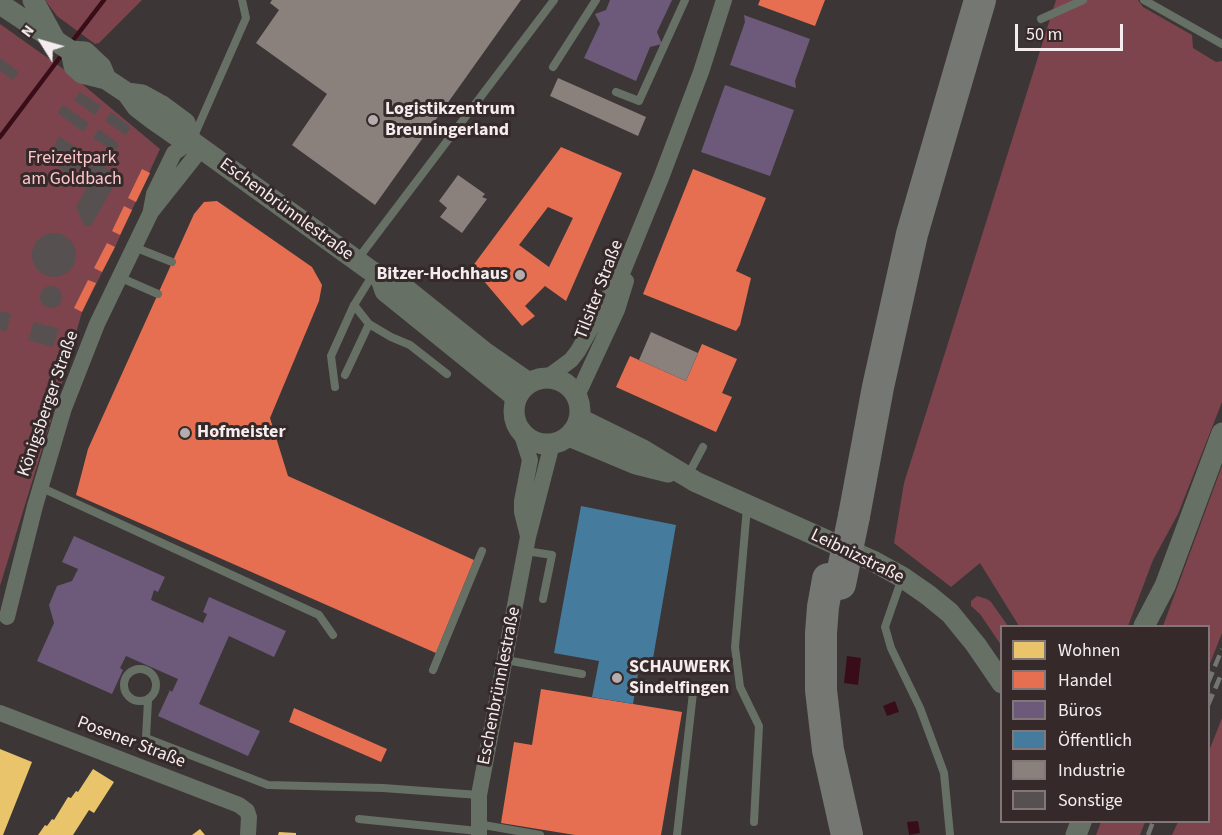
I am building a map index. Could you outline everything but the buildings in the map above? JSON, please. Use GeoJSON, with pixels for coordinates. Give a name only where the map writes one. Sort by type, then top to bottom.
{"type":"FeatureCollection","features":[{"type":"Feature","properties":{"kind":"highway"},"geometry":{"type":"LineString","coordinates":[[848,514],[846,480],[902,221],[935,95],[964,0]]}},
{"type":"Feature","properties":{"kind":"highway"},"geometry":{"type":"LineString","coordinates":[[847,835],[828,750],[821,690],[823,607],[834,581],[912,234],[980,0]]}},
{"type":"Feature","properties":{"kind":"highway"},"geometry":{"type":"LineString","coordinates":[[834,581],[833,653],[836,714],[864,835]]}},
{"type":"Feature","properties":{"kind":"street"},"geometry":{"type":"LineString","coordinates":[[33,0],[71,52]]}},
{"type":"Feature","properties":{"kind":"street","name":"Tilsiter Straße"},"geometry":{"type":"LineString","coordinates":[[577,396],[617,310],[654,196],[724,0]]}},
{"type":"Feature","properties":{"kind":"street","name":"Eschenbrünnlestraße"},"geometry":{"type":"LineString","coordinates":[[0,4],[71,52],[101,67],[106,79],[127,93],[137,107],[177,136],[196,145],[378,276],[385,291],[532,386]]}},
{"type":"Feature","properties":{"kind":"street","name":"Königsberger Straße"},"geometry":{"type":"LineString","coordinates":[[7,617],[40,487],[69,392],[119,276],[151,212],[153,194],[174,153],[196,145]]}},
{"type":"Feature","properties":{"kind":"street","name":"Tilsiter Straße"},"geometry":{"type":"LineString","coordinates":[[532,386],[571,360],[592,329],[622,271],[654,196]]}},
{"type":"Feature","properties":{"kind":"street"},"geometry":{"type":"LineString","coordinates":[[565,383],[577,396],[580,403],[567,433],[535,442],[522,432],[514,416],[532,386],[565,383]]}},
{"type":"Feature","properties":{"kind":"street","name":"Eschenbrünnlestraße"},"geometry":{"type":"LineString","coordinates":[[522,432],[530,460],[522,501],[527,544]]}},
{"type":"Feature","properties":{"kind":"street","name":"Eschenbrünnlestraße"},"geometry":{"type":"LineString","coordinates":[[478,830],[480,795],[527,544],[567,433]]}},
{"type":"Feature","properties":{"kind":"street","name":"Leibnizstraße"},"geometry":{"type":"LineString","coordinates":[[567,433],[643,450],[683,475],[873,561],[902,577],[950,613],[1000,680]]}},
{"type":"Feature","properties":{"kind":"street"},"geometry":{"type":"LineString","coordinates":[[1145,625],[1164,586],[1222,434]]}},
{"type":"Feature","properties":{"kind":"street"},"geometry":{"type":"LineString","coordinates":[[1157,625],[1164,586]]}},
{"type":"Feature","properties":{"kind":"street","name":"Posener Straße"},"geometry":{"type":"LineString","coordinates":[[0,713],[234,802],[247,811],[248,835]]}},
{"type":"Feature","properties":{"kind":"lane"},"geometry":{"type":"LineString","coordinates":[[196,145],[246,18],[242,0]]}},
{"type":"Feature","properties":{"kind":"lane"},"geometry":{"type":"LineString","coordinates":[[357,261],[554,0]]}},
{"type":"Feature","properties":{"kind":"lane"},"geometry":{"type":"LineString","coordinates":[[553,67],[596,0]]}},
{"type":"Feature","properties":{"kind":"lane"},"geometry":{"type":"LineString","coordinates":[[616,92],[639,101],[685,0]]}},
{"type":"Feature","properties":{"kind":"lane"},"geometry":{"type":"LineString","coordinates":[[1041,19],[1083,0]]}},
{"type":"Feature","properties":{"kind":"lane"},"geometry":{"type":"LineString","coordinates":[[1144,0],[1222,44]]}},
{"type":"Feature","properties":{"kind":"lane"},"geometry":{"type":"LineString","coordinates":[[134,247],[172,262]]}},
{"type":"Feature","properties":{"kind":"lane"},"geometry":{"type":"LineString","coordinates":[[119,276],[158,294]]}},
{"type":"Feature","properties":{"kind":"lane"},"geometry":{"type":"LineString","coordinates":[[334,387],[331,356],[354,306],[378,276]]}},
{"type":"Feature","properties":{"kind":"lane"},"geometry":{"type":"LineString","coordinates":[[354,306],[369,324],[410,345],[447,374]]}},
{"type":"Feature","properties":{"kind":"lane"},"geometry":{"type":"LineString","coordinates":[[345,375],[369,324]]}},
{"type":"Feature","properties":{"kind":"lane"},"geometry":{"type":"LineString","coordinates":[[683,475],[703,447]]}},
{"type":"Feature","properties":{"kind":"lane"},"geometry":{"type":"LineString","coordinates":[[40,487],[319,615],[333,635]]}},
{"type":"Feature","properties":{"kind":"lane"},"geometry":{"type":"LineString","coordinates":[[747,505],[735,647],[740,687],[759,726],[754,822]]}},
{"type":"Feature","properties":{"kind":"lane"},"geometry":{"type":"LineString","coordinates":[[527,544],[552,555],[543,599]]}},
{"type":"Feature","properties":{"kind":"lane"},"geometry":{"type":"LineString","coordinates":[[433,670],[482,551]]}},
{"type":"Feature","properties":{"kind":"lane"},"geometry":{"type":"LineString","coordinates":[[902,577],[885,627],[891,648],[920,708],[944,773],[950,835]]}},
{"type":"Feature","properties":{"kind":"lane"},"geometry":{"type":"LineString","coordinates":[[506,660],[582,674]]}},
{"type":"Feature","properties":{"kind":"lane"},"geometry":{"type":"LineString","coordinates":[[636,683],[693,693],[677,835]]}},
{"type":"Feature","properties":{"kind":"lane"},"geometry":{"type":"LineString","coordinates":[[148,700],[146,738],[268,785],[383,788],[480,795]]}},
{"type":"Feature","properties":{"kind":"lane"},"geometry":{"type":"LineString","coordinates":[[359,819],[540,835]]}},
{"type":"Feature","properties":{"kind":"green space"},"geometry":{"type":"Polygon","coordinates":[[[45,0],[142,0],[99,43],[95,44],[57,16],[45,0]]]}},
{"type":"Feature","properties":{"kind":"green space"},"geometry":{"type":"Polygon","coordinates":[[[1056,0],[1138,0],[1143,7],[1192,35],[1193,48],[1216,62],[1222,61],[1222,402],[1178,514],[1153,560],[1128,625],[1018,625],[980,563],[951,587],[894,543],[904,483],[1056,0]]]}},
{"type":"Feature","properties":{"kind":"green space","name":"Freizeitpark am Goldbach"},"geometry":{"type":"Polygon","coordinates":[[[0,24],[69,73],[160,149],[82,312],[0,586],[0,24]]]}},
{"type":"Feature","properties":{"kind":"green space"},"geometry":{"type":"Polygon","coordinates":[[[1222,466],[1222,633],[1210,663],[1210,625],[1163,625],[1222,466]]]}},
{"type":"Feature","properties":{"kind":"green space"},"geometry":{"type":"Polygon","coordinates":[[[977,596],[987,599],[1007,625],[1000,625],[1000,644],[980,614],[971,606],[971,601],[977,596]]]}},
{"type":"Feature","properties":{"kind":"green space"},"geometry":{"type":"Polygon","coordinates":[[[1222,718],[1222,835],[1172,835],[1178,823],[1210,823],[1210,748],[1222,718]]]}},
{"type":"Feature","properties":{"kind":"green space"},"geometry":{"type":"Polygon","coordinates":[[[1101,823],[1145,823],[1140,835],[1096,835],[1101,823]]]}},
{"type":"Feature","properties":{"kind":"shaded area"},"geometry":{"type":"Polygon","coordinates":[[[847,656],[861,658],[858,685],[844,683],[847,656]]]}},
{"type":"Feature","properties":{"kind":"shaded area"},"geometry":{"type":"Polygon","coordinates":[[[895,701],[899,712],[887,716],[883,706],[895,701]]]}},
{"type":"Feature","properties":{"kind":"shaded area"},"geometry":{"type":"Polygon","coordinates":[[[918,821],[920,833],[909,835],[907,822],[918,821]]]}},
{"type":"Feature","properties":{"kind":"waterway"},"geometry":{"type":"LineString","coordinates":[[71,43],[104,0]]}},
{"type":"Feature","properties":{"kind":"waterway"},"geometry":{"type":"LineString","coordinates":[[0,137],[64,52]]}},
{"type":"Feature","properties":{"kind":"railway"},"geometry":{"type":"LineString","coordinates":[[1210,678],[1222,649]]}},
{"type":"Feature","properties":{"kind":"railway"},"geometry":{"type":"LineString","coordinates":[[1210,700],[1221,675]]}},
{"type":"Feature","properties":{"kind":"railway"},"geometry":{"type":"LineString","coordinates":[[1148,835],[1153,823]]}},
{"type":"Feature","properties":{"kind":"place","name":"Logistikzentrum Breuningerland"},"geometry":{"type":"Point","coordinates":[373,120]}},
{"type":"Feature","properties":{"kind":"place","name":"Bitzer-Hochhaus"},"geometry":{"type":"Point","coordinates":[520,275]}},
{"type":"Feature","properties":{"kind":"place","name":"Hofmeister"},"geometry":{"type":"Point","coordinates":[185,433]}},
{"type":"Feature","properties":{"kind":"place","name":"SCHAUWERK Sindelfingen"},"geometry":{"type":"Point","coordinates":[617,678]}}]}
